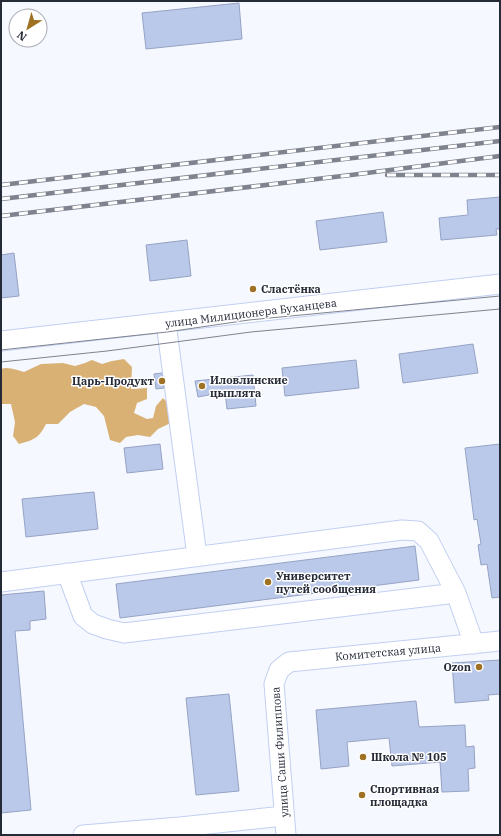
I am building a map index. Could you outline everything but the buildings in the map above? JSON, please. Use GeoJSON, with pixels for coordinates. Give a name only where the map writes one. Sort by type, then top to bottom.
{"type":"FeatureCollection","features":[{"type":"Feature","properties":{"kind":"street","name":"улица Милиционера Буханцева"},"geometry":{"type":"LineString","coordinates":[[1,341],[500,284]]}},
{"type":"Feature","properties":{"kind":"street"},"geometry":{"type":"LineString","coordinates":[[166,323],[197,556]]}},
{"type":"Feature","properties":{"kind":"street"},"geometry":{"type":"LineString","coordinates":[[1,582],[402,530],[418,531],[429,541],[456,594],[474,644]]}},
{"type":"Feature","properties":{"kind":"street"},"geometry":{"type":"LineString","coordinates":[[67,574],[83,616],[93,624],[124,633],[456,594]]}},
{"type":"Feature","properties":{"kind":"street","name":"Комитетская улица"},"geometry":{"type":"LineString","coordinates":[[279,670],[289,662],[500,641]]}},
{"type":"Feature","properties":{"kind":"street","name":"улица Саши Филиппова"},"geometry":{"type":"LineString","coordinates":[[279,670],[274,684],[286,835]]}},
{"type":"Feature","properties":{"kind":"street"},"geometry":{"type":"LineString","coordinates":[[83,835],[181,831],[284,816]]}},
{"type":"Feature","properties":{"kind":"shaded area"},"geometry":{"type":"Polygon","coordinates":[[[124,359],[132,367],[131,389],[147,388],[147,399],[137,403],[134,413],[147,419],[153,418],[156,406],[163,398],[173,408],[177,420],[158,429],[150,437],[138,435],[126,437],[120,443],[110,440],[104,416],[96,407],[84,404],[70,412],[58,424],[46,424],[41,432],[32,440],[19,444],[13,436],[15,422],[11,404],[1,404],[1,369],[10,368],[24,372],[41,364],[63,363],[75,366],[92,360],[102,364],[124,359]]]}},
{"type":"Feature","properties":{"kind":"tram line"},"geometry":{"type":"LineString","coordinates":[[1,350],[167,332],[249,320],[500,296]]}},
{"type":"Feature","properties":{"kind":"tram line"},"geometry":{"type":"LineString","coordinates":[[1,362],[107,351],[251,332],[500,309]]}},
{"type":"Feature","properties":{"kind":"railway"},"geometry":{"type":"LineString","coordinates":[[1,185],[500,127]]}},
{"type":"Feature","properties":{"kind":"railway"},"geometry":{"type":"LineString","coordinates":[[1,199],[500,141]]}},
{"type":"Feature","properties":{"kind":"railway"},"geometry":{"type":"LineString","coordinates":[[1,216],[500,156]]}},
{"type":"Feature","properties":{"kind":"railway"},"geometry":{"type":"LineString","coordinates":[[387,175],[500,175]]}},
{"type":"Feature","properties":{"kind":"place","name":"Сластёнка"},"geometry":{"type":"Point","coordinates":[253,289]}},
{"type":"Feature","properties":{"kind":"place","name":"Царь-Продукт"},"geometry":{"type":"Point","coordinates":[162,381]}},
{"type":"Feature","properties":{"kind":"place","name":"Иловлинские цыплята"},"geometry":{"type":"Point","coordinates":[202,386]}},
{"type":"Feature","properties":{"kind":"place","name":"Университет путей сообщения"},"geometry":{"type":"Point","coordinates":[268,582]}},
{"type":"Feature","properties":{"kind":"place","name":"Ozon"},"geometry":{"type":"Point","coordinates":[479,667]}},
{"type":"Feature","properties":{"kind":"place","name":"Школа № 105"},"geometry":{"type":"Point","coordinates":[363,757]}},
{"type":"Feature","properties":{"kind":"place","name":"Спортивная площадка"},"geometry":{"type":"Point","coordinates":[362,795]}}]}
